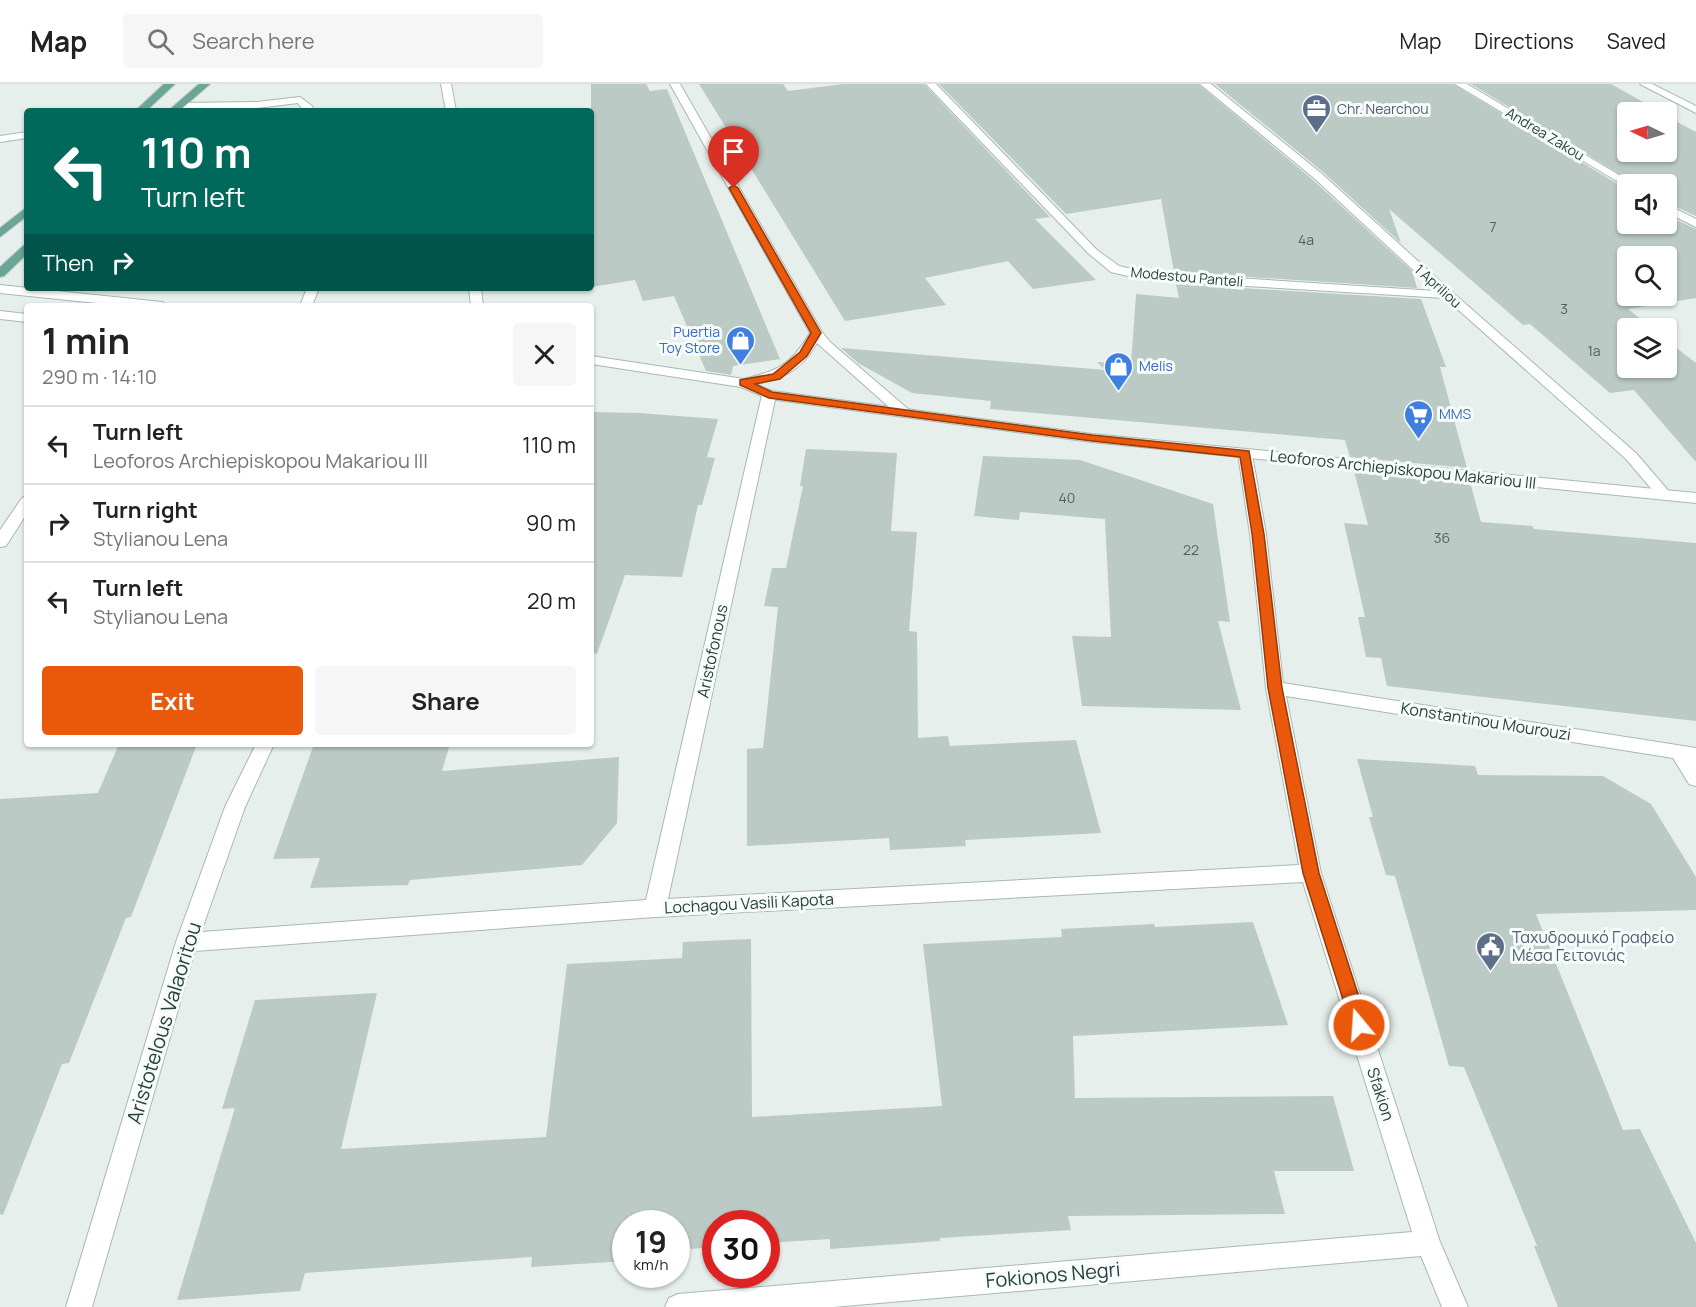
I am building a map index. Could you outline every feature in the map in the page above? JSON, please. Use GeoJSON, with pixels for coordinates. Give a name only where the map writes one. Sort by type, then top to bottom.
{"type":"FeatureCollection","features":[{"type":"Feature","properties":{"kind":"main road"},"geometry":{"type":"LineString","coordinates":[[143,108],[170,84]]}},
{"type":"Feature","properties":{"kind":"main road"},"geometry":{"type":"LineString","coordinates":[[176,108],[205,84]]}},
{"type":"Feature","properties":{"kind":"main road"},"geometry":{"type":"LineString","coordinates":[[0,234],[24,213]]}},
{"type":"Feature","properties":{"kind":"main road"},"geometry":{"type":"LineString","coordinates":[[0,273],[24,251]]}},
{"type":"Feature","properties":{"kind":"street"},"geometry":{"type":"LineString","coordinates":[[446,84],[450,108]]}},
{"type":"Feature","properties":{"kind":"street"},"geometry":{"type":"LineString","coordinates":[[675,84],[816,333],[825,345],[903,412]]}},
{"type":"Feature","properties":{"kind":"street","name":"Modestou Panteli"},"geometry":{"type":"LineString","coordinates":[[931,84],[1093,252],[1115,269],[1145,276],[1448,295]]}},
{"type":"Feature","properties":{"kind":"street","name":"1 Apriliou"},"geometry":{"type":"LineString","coordinates":[[1205,84],[1318,176],[1448,295],[1632,456],[1664,495]]}},
{"type":"Feature","properties":{"kind":"street","name":"Andrea Zakou"},"geometry":{"type":"LineString","coordinates":[[1460,84],[1617,177]]}},
{"type":"Feature","properties":{"kind":"street"},"geometry":{"type":"LineString","coordinates":[[1646,84],[1696,110]]}},
{"type":"Feature","properties":{"kind":"street"},"geometry":{"type":"LineString","coordinates":[[176,108],[257,105],[300,100],[309,108]]}},
{"type":"Feature","properties":{"kind":"street"},"geometry":{"type":"LineString","coordinates":[[0,139],[24,135]]}},
{"type":"Feature","properties":{"kind":"street"},"geometry":{"type":"LineString","coordinates":[[1677,213],[1696,224]]}},
{"type":"Feature","properties":{"kind":"street"},"geometry":{"type":"LineString","coordinates":[[0,289],[133,303]]}},
{"type":"Feature","properties":{"kind":"street"},"geometry":{"type":"LineString","coordinates":[[0,315],[24,318]]}},
{"type":"Feature","properties":{"kind":"street"},"geometry":{"type":"LineString","coordinates":[[744,383],[776,376],[804,354],[816,333]]}},
{"type":"Feature","properties":{"kind":"street","name":"Leoforos Archiepiskopou Makariou III"},"geometry":{"type":"LineString","coordinates":[[594,360],[744,383],[769,395],[1092,438],[1696,498]]}},
{"type":"Feature","properties":{"kind":"street","name":"Leoforos Archiepiskopou Makariou III"},"geometry":{"type":"LineString","coordinates":[[594,368],[648,369]]}},
{"type":"Feature","properties":{"kind":"street","name":"Aristofonous"},"geometry":{"type":"LineString","coordinates":[[655,908],[769,395]]}},
{"type":"Feature","properties":{"kind":"street","name":"Sfakion"},"geometry":{"type":"LineString","coordinates":[[1245,454],[1258,534],[1275,688],[1311,873],[1428,1243],[1455,1307]]}},
{"type":"Feature","properties":{"kind":"street"},"geometry":{"type":"LineString","coordinates":[[0,542],[24,506]]}},
{"type":"Feature","properties":{"kind":"street","name":"Konstantinou Mourouzi"},"geometry":{"type":"LineString","coordinates":[[1275,688],[1687,754]]}},
{"type":"Feature","properties":{"kind":"street","name":"Aristotelous Valaoritou"},"geometry":{"type":"LineString","coordinates":[[79,1307],[187,942],[235,807],[264,747]]}},
{"type":"Feature","properties":{"kind":"street"},"geometry":{"type":"LineString","coordinates":[[1687,754],[1696,779]]}},
{"type":"Feature","properties":{"kind":"street","name":"Lochagou Vasili Kapota"},"geometry":{"type":"LineString","coordinates":[[187,942],[655,908],[1311,873]]}},
{"type":"Feature","properties":{"kind":"street","name":"Fokionos Negri"},"geometry":{"type":"LineString","coordinates":[[678,1307],[799,1302],[1428,1243]]}},
{"type":"Feature","properties":{"kind":"building"},"geometry":{"type":"Polygon","coordinates":[[[591,84],[646,84],[650,91],[667,89],[780,359],[733,366],[731,375],[706,371],[674,296],[643,301],[635,280],[594,287],[594,108],[591,108],[591,84]]]}},
{"type":"Feature","properties":{"kind":"building"},"geometry":{"type":"Polygon","coordinates":[[[699,84],[783,84],[788,91],[843,84],[924,84],[1050,217],[1035,219],[1096,280],[1033,289],[1008,261],[925,278],[946,305],[845,321],[699,84]]]}},
{"type":"Feature","properties":{"kind":"building"},"geometry":{"type":"Polygon","coordinates":[[[939,84],[1198,84],[1313,180],[1412,271],[1417,288],[1174,272],[1161,199],[1066,214],[939,84]]]}},
{"type":"Feature","properties":{"kind":"building"},"geometry":{"type":"Polygon","coordinates":[[[1215,84],[1453,84],[1617,184],[1617,234],[1677,234],[1677,220],[1696,229],[1696,298],[1677,301],[1677,246],[1617,246],[1617,306],[1647,306],[1628,309],[1639,318],[1617,318],[1617,378],[1677,378],[1677,348],[1696,363],[1696,462],[1634,390],[1610,393],[1530,324],[1523,325],[1389,209],[1401,243],[1323,172],[1215,84]]]}},
{"type":"Feature","properties":{"kind":"building"},"geometry":{"type":"Polygon","coordinates":[[[1471,84],[1611,84],[1643,102],[1617,102],[1617,162],[1677,162],[1677,122],[1696,132],[1696,216],[1677,207],[1677,174],[1620,174],[1471,84]]]}},
{"type":"Feature","properties":{"kind":"building"},"geometry":{"type":"Polygon","coordinates":[[[1176,284],[1421,299],[1446,367],[1440,367],[1467,468],[1350,457],[1345,440],[990,409],[991,401],[912,393],[858,363],[841,348],[1105,370],[1097,362],[1131,364],[1136,294],[1179,298],[1176,284]]]}},
{"type":"Feature","properties":{"kind":"building"},"geometry":{"type":"Polygon","coordinates":[[[594,412],[718,419],[707,457],[715,458],[702,505],[698,505],[682,577],[625,575],[597,654],[594,653],[594,412]]]}},
{"type":"Feature","properties":{"kind":"building"},"geometry":{"type":"Polygon","coordinates":[[[806,449],[897,453],[891,531],[917,532],[909,631],[917,632],[918,738],[948,736],[950,746],[1076,740],[1101,833],[965,840],[966,846],[890,850],[889,838],[747,846],[747,749],[763,748],[778,607],[764,606],[772,568],[786,568],[803,486],[800,486],[806,449]]]}},
{"type":"Feature","properties":{"kind":"building"},"geometry":{"type":"Polygon","coordinates":[[[983,456],[1080,460],[1213,504],[1230,622],[1218,621],[1241,710],[1082,706],[1072,636],[1111,637],[1105,519],[1020,512],[1019,520],[974,516],[983,456]]]}},
{"type":"Feature","properties":{"kind":"building"},"geometry":{"type":"Polygon","coordinates":[[[1354,471],[1470,482],[1481,522],[1532,526],[1534,529],[1696,543],[1696,721],[1387,686],[1381,658],[1366,657],[1358,617],[1365,617],[1344,523],[1368,525],[1354,471]]]}},
{"type":"Feature","properties":{"kind":"building"},"geometry":{"type":"Polygon","coordinates":[[[118,747],[196,747],[131,917],[126,918],[69,1063],[62,1064],[3,1215],[0,1214],[0,799],[98,793],[118,747]]]}},
{"type":"Feature","properties":{"kind":"building"},"geometry":{"type":"Polygon","coordinates":[[[313,747],[449,747],[442,771],[619,757],[617,823],[582,865],[410,880],[408,885],[310,888],[320,858],[273,859],[313,747]]]}},
{"type":"Feature","properties":{"kind":"building"},"geometry":{"type":"Polygon","coordinates":[[[1357,759],[1475,766],[1478,775],[1603,776],[1651,804],[1696,877],[1696,910],[1536,914],[1623,1130],[1640,1129],[1696,1243],[1696,1307],[1558,1307],[1534,1246],[1537,1246],[1464,1067],[1449,1066],[1395,876],[1386,875],[1369,817],[1373,817],[1357,759]]]}},
{"type":"Feature","properties":{"kind":"building"},"geometry":{"type":"Polygon","coordinates":[[[1253,922],[1288,1025],[1073,1036],[1075,1098],[1333,1096],[1354,1171],[1274,1171],[1285,1214],[1068,1216],[1071,1230],[940,1238],[940,1241],[830,1249],[830,1239],[780,1242],[780,1210],[702,1210],[702,1248],[690,1249],[690,1210],[612,1210],[612,1262],[531,1267],[532,1257],[305,1273],[300,1291],[177,1300],[235,1108],[222,1109],[255,1000],[377,993],[341,1149],[546,1137],[567,964],[682,958],[683,942],[751,939],[752,1117],[942,1106],[923,944],[1062,937],[1061,929],[1154,924],[1155,927],[1253,922]]]}},
{"type":"Feature","properties":{"kind":"place","name":"Chr. Nearchou"},"geometry":{"type":"Point","coordinates":[1316,134]}},
{"type":"Feature","properties":{"kind":"place","name":"Puertia Toy Store"},"geometry":{"type":"Point","coordinates":[741,366]}},
{"type":"Feature","properties":{"kind":"place","name":"Melis"},"geometry":{"type":"Point","coordinates":[1118,392]}},
{"type":"Feature","properties":{"kind":"place","name":"MMS"},"geometry":{"type":"Point","coordinates":[1418,440]}},
{"type":"Feature","properties":{"kind":"place","name":"Ταχυδρομικό Γραφείο Μέσα Γειτονιάς"},"geometry":{"type":"Point","coordinates":[1491,972]}},
{"type":"Feature","properties":{"kind":"route"},"geometry":{"type":"LineString","coordinates":[[734,188],[816,333],[804,354],[776,376],[744,383],[769,395],[1092,438],[1245,454],[1258,534],[1275,688],[1311,873],[1359,1025]]}}]}
